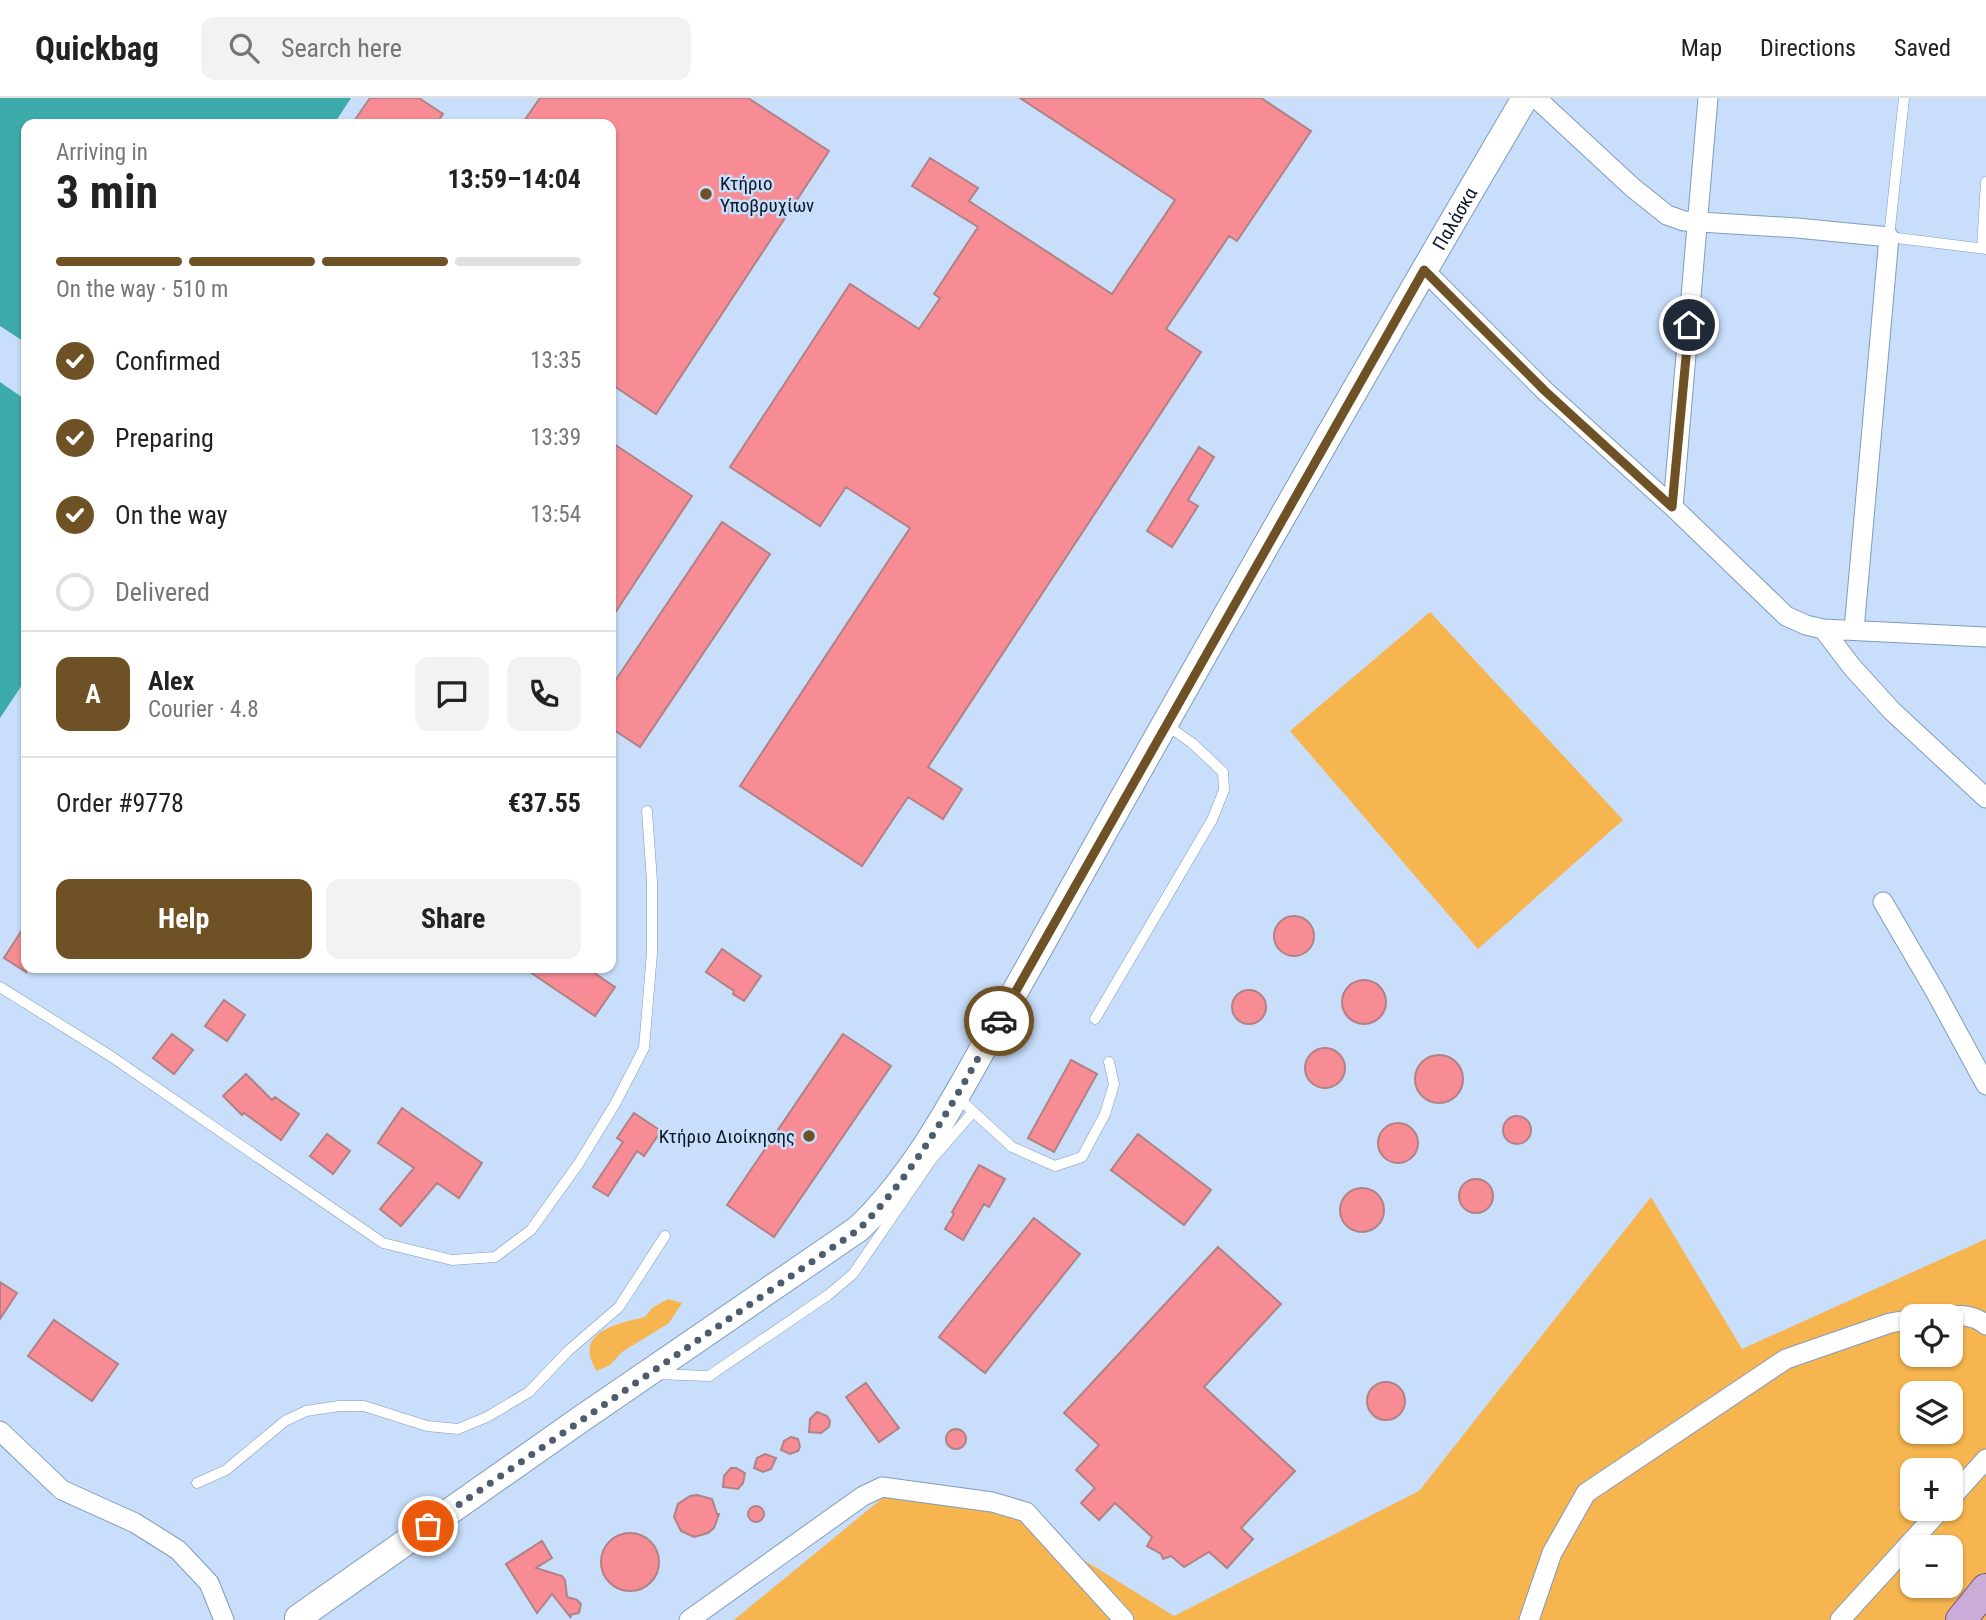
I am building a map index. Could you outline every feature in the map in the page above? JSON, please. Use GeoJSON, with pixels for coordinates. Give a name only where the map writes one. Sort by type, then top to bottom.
{"type":"FeatureCollection","features":[{"type":"Feature","properties":{"kind":"main road"},"geometry":{"type":"LineString","coordinates":[[1961,1620],[1986,1589]]}},
{"type":"Feature","properties":{"kind":"street","name":"Παλάσκα"},"geometry":{"type":"LineString","coordinates":[[298,1619],[647,1374],[858,1230],[880,1208],[965,1104],[1165,724],[1525,98]]}},
{"type":"Feature","properties":{"kind":"street"},"geometry":{"type":"LineString","coordinates":[[1536,98],[1632,187],[1667,215],[1684,222],[1889,237],[1854,630]]}},
{"type":"Feature","properties":{"kind":"street"},"geometry":{"type":"LineString","coordinates":[[1672,507],[1708,98]]}},
{"type":"Feature","properties":{"kind":"street"},"geometry":{"type":"LineString","coordinates":[[1424,270],[1545,391],[1786,616],[1823,629],[1986,637]]}},
{"type":"Feature","properties":{"kind":"street"},"geometry":{"type":"LineString","coordinates":[[1823,629],[1852,667],[1892,711],[1986,798]]}},
{"type":"Feature","properties":{"kind":"street"},"geometry":{"type":"LineString","coordinates":[[1883,902],[1986,1085]]}},
{"type":"Feature","properties":{"kind":"street"},"geometry":{"type":"LineString","coordinates":[[1963,1316],[1982,1321],[1986,1325]]}},
{"type":"Feature","properties":{"kind":"street"},"geometry":{"type":"LineString","coordinates":[[1529,1620],[1552,1553],[1586,1493],[1786,1359],[1900,1321]]}},
{"type":"Feature","properties":{"kind":"street"},"geometry":{"type":"LineString","coordinates":[[0,1431],[62,1490],[135,1523],[178,1550],[209,1583],[224,1620]]}},
{"type":"Feature","properties":{"kind":"street"},"geometry":{"type":"LineString","coordinates":[[1963,1484],[1986,1458]]}},
{"type":"Feature","properties":{"kind":"street"},"geometry":{"type":"LineString","coordinates":[[689,1620],[863,1496],[882,1487],[992,1502],[1026,1512],[1124,1620]]}},
{"type":"Feature","properties":{"kind":"street"},"geometry":{"type":"LineString","coordinates":[[1840,1620],[1930,1521]]}},
{"type":"Feature","properties":{"kind":"lane"},"geometry":{"type":"LineString","coordinates":[[1905,98],[1889,237],[1984,248],[1986,182]]}},
{"type":"Feature","properties":{"kind":"lane"},"geometry":{"type":"LineString","coordinates":[[1095,1019],[1212,820],[1224,790],[1223,772],[1192,743],[1165,724]]}},
{"type":"Feature","properties":{"kind":"lane"},"geometry":{"type":"LineString","coordinates":[[0,987],[109,1055],[383,1243],[452,1260],[495,1256],[531,1230],[615,1104],[644,1048],[652,953],[652,881],[647,811]]}},
{"type":"Feature","properties":{"kind":"lane"},"geometry":{"type":"LineString","coordinates":[[647,1374],[709,1376],[828,1295],[853,1274],[932,1158],[965,1104],[1012,1147],[1055,1166],[1082,1157],[1105,1114],[1114,1084],[1109,1062]]}},
{"type":"Feature","properties":{"kind":"lane"},"geometry":{"type":"LineString","coordinates":[[197,1483],[226,1470],[285,1421],[306,1411],[339,1406],[364,1406],[427,1426],[458,1429],[487,1417],[529,1392],[568,1351],[619,1307],[665,1236]]}},
{"type":"Feature","properties":{"kind":"shaded area"},"geometry":{"type":"Polygon","coordinates":[[[0,98],[351,98],[337,119],[21,119],[21,340],[0,326],[0,98]]]}},
{"type":"Feature","properties":{"kind":"shaded area"},"geometry":{"type":"Polygon","coordinates":[[[0,382],[21,397],[21,686],[0,718],[0,382]]]}},
{"type":"Feature","properties":{"kind":"shaded area"},"geometry":{"type":"Polygon","coordinates":[[[1430,612],[1623,820],[1478,949],[1290,731],[1430,612]]]}},
{"type":"Feature","properties":{"kind":"shaded area"},"geometry":{"type":"Polygon","coordinates":[[[1651,1197],[1742,1349],[1986,1239],[1986,1457],[1963,1483],[1963,1458],[1900,1458],[1900,1521],[1963,1521],[1963,1491],[1986,1469],[1986,1620],[734,1620],[891,1491],[1016,1518],[1174,1616],[1419,1491],[1651,1197]]]}},
{"type":"Feature","properties":{"kind":"shaded area"},"geometry":{"type":"Polygon","coordinates":[[[668,1299],[682,1303],[669,1323],[622,1352],[610,1365],[597,1371],[591,1358],[593,1339],[610,1327],[645,1317],[652,1308],[668,1299]]]}},
{"type":"Feature","properties":{"kind":"building"},"geometry":{"type":"Polygon","coordinates":[[[370,98],[419,98],[443,114],[440,119],[355,119],[370,98]]]}},
{"type":"Feature","properties":{"kind":"building","name":"Κτήριο Υποβρυχίων"},"geometry":{"type":"Polygon","coordinates":[[[540,98],[748,98],[829,151],[656,414],[616,387],[616,119],[525,119],[540,98]]]}},
{"type":"Feature","properties":{"kind":"building"},"geometry":{"type":"Polygon","coordinates":[[[1020,98],[1261,98],[1311,131],[1237,241],[1229,236],[1166,329],[1201,352],[928,767],[962,789],[943,819],[908,797],[862,866],[740,786],[910,528],[846,487],[820,526],[730,467],[850,284],[919,329],[940,298],[934,294],[978,227],[912,186],[930,158],[978,188],[969,201],[1112,294],[1175,200],[1020,98]]]}},
{"type":"Feature","properties":{"kind":"building"},"geometry":{"type":"Polygon","coordinates":[[[616,445],[692,496],[616,611],[616,445]]]}},
{"type":"Feature","properties":{"kind":"building"},"geometry":{"type":"Polygon","coordinates":[[[1199,447],[1214,457],[1188,500],[1198,506],[1172,547],[1147,531],[1199,447]]]}},
{"type":"Feature","properties":{"kind":"building"},"geometry":{"type":"Polygon","coordinates":[[[722,522],[770,554],[640,747],[616,731],[616,680],[722,522]]]}},
{"type":"Feature","properties":{"kind":"building"},"geometry":{"type":"Polygon","coordinates":[[[1294,916],[1308,922],[1314,936],[1308,950],[1294,956],[1280,950],[1274,936],[1280,922],[1294,916]]]}},
{"type":"Feature","properties":{"kind":"building"},"geometry":{"type":"Polygon","coordinates":[[[21,932],[21,969],[4,958],[21,932]]]}},
{"type":"Feature","properties":{"kind":"building"},"geometry":{"type":"Polygon","coordinates":[[[722,949],[761,976],[744,1001],[706,972],[722,949]]]}},
{"type":"Feature","properties":{"kind":"building"},"geometry":{"type":"Polygon","coordinates":[[[531,973],[594,973],[615,987],[595,1016],[531,973]]]}},
{"type":"Feature","properties":{"kind":"building"},"geometry":{"type":"Polygon","coordinates":[[[1364,980],[1380,986],[1386,1002],[1380,1018],[1364,1024],[1348,1018],[1342,1002],[1348,986],[1364,980]]]}},
{"type":"Feature","properties":{"kind":"building"},"geometry":{"type":"Polygon","coordinates":[[[1249,990],[1261,995],[1266,1007],[1261,1019],[1249,1024],[1237,1019],[1232,1007],[1237,995],[1249,990]]]}},
{"type":"Feature","properties":{"kind":"building"},"geometry":{"type":"Polygon","coordinates":[[[224,1000],[245,1015],[227,1041],[205,1026],[224,1000]]]}},
{"type":"Feature","properties":{"kind":"building"},"geometry":{"type":"Polygon","coordinates":[[[172,1034],[193,1050],[174,1074],[153,1058],[172,1034]]]}},
{"type":"Feature","properties":{"kind":"building","name":"Κτήριο Διοίκησης"},"geometry":{"type":"Polygon","coordinates":[[[843,1034],[891,1066],[774,1237],[727,1205],[843,1034]]]}},
{"type":"Feature","properties":{"kind":"building"},"geometry":{"type":"Polygon","coordinates":[[[1325,1048],[1339,1054],[1345,1068],[1339,1082],[1325,1088],[1311,1082],[1305,1068],[1311,1054],[1325,1048]]]}},
{"type":"Feature","properties":{"kind":"building"},"geometry":{"type":"Polygon","coordinates":[[[1439,1055],[1456,1062],[1463,1079],[1456,1096],[1439,1103],[1422,1096],[1415,1079],[1422,1062],[1439,1055]]]}},
{"type":"Feature","properties":{"kind":"building"},"geometry":{"type":"Polygon","coordinates":[[[1071,1060],[1097,1074],[1054,1152],[1028,1138],[1071,1060]]]}},
{"type":"Feature","properties":{"kind":"building"},"geometry":{"type":"Polygon","coordinates":[[[246,1074],[272,1100],[275,1097],[299,1114],[281,1140],[244,1113],[242,1115],[223,1096],[246,1074]]]}},
{"type":"Feature","properties":{"kind":"building"},"geometry":{"type":"Polygon","coordinates":[[[402,1108],[482,1163],[459,1198],[437,1183],[401,1226],[380,1209],[414,1168],[378,1143],[402,1108]]]}},
{"type":"Feature","properties":{"kind":"building"},"geometry":{"type":"Polygon","coordinates":[[[634,1113],[661,1131],[644,1156],[637,1151],[608,1196],[593,1187],[623,1142],[617,1138],[634,1113]]]}},
{"type":"Feature","properties":{"kind":"building"},"geometry":{"type":"Polygon","coordinates":[[[1517,1116],[1527,1120],[1531,1130],[1527,1140],[1517,1144],[1507,1140],[1503,1130],[1507,1120],[1517,1116]]]}},
{"type":"Feature","properties":{"kind":"building"},"geometry":{"type":"Polygon","coordinates":[[[1398,1123],[1412,1129],[1418,1143],[1412,1157],[1398,1163],[1384,1157],[1378,1143],[1384,1129],[1398,1123]]]}},
{"type":"Feature","properties":{"kind":"building"},"geometry":{"type":"Polygon","coordinates":[[[327,1134],[350,1151],[333,1174],[310,1156],[327,1134]]]}},
{"type":"Feature","properties":{"kind":"building"},"geometry":{"type":"Polygon","coordinates":[[[1138,1134],[1211,1190],[1184,1225],[1111,1170],[1138,1134]]]}},
{"type":"Feature","properties":{"kind":"building"},"geometry":{"type":"Polygon","coordinates":[[[979,1165],[1005,1179],[989,1207],[984,1204],[963,1240],[945,1229],[979,1165]]]}},
{"type":"Feature","properties":{"kind":"building"},"geometry":{"type":"Polygon","coordinates":[[[1476,1179],[1488,1184],[1493,1196],[1488,1208],[1476,1213],[1464,1208],[1459,1196],[1464,1184],[1476,1179]]]}},
{"type":"Feature","properties":{"kind":"building"},"geometry":{"type":"Polygon","coordinates":[[[1362,1188],[1378,1194],[1384,1210],[1378,1226],[1362,1232],[1346,1226],[1340,1210],[1346,1194],[1362,1188]]]}},
{"type":"Feature","properties":{"kind":"building"},"geometry":{"type":"Polygon","coordinates":[[[1034,1218],[1080,1254],[985,1373],[939,1337],[1034,1218]]]}},
{"type":"Feature","properties":{"kind":"building"},"geometry":{"type":"Polygon","coordinates":[[[1218,1247],[1281,1304],[1204,1387],[1295,1471],[1241,1528],[1253,1539],[1227,1568],[1209,1552],[1184,1567],[1171,1556],[1163,1559],[1161,1554],[1147,1546],[1152,1537],[1115,1503],[1099,1520],[1081,1503],[1095,1488],[1076,1470],[1099,1445],[1064,1413],[1218,1247]]]}},
{"type":"Feature","properties":{"kind":"building"},"geometry":{"type":"Polygon","coordinates":[[[0,1282],[17,1293],[0,1319],[0,1282]]]}},
{"type":"Feature","properties":{"kind":"building"},"geometry":{"type":"Polygon","coordinates":[[[54,1320],[118,1364],[92,1401],[28,1356],[54,1320]]]}},
{"type":"Feature","properties":{"kind":"building"},"geometry":{"type":"Polygon","coordinates":[[[1386,1382],[1399,1388],[1405,1401],[1399,1414],[1386,1420],[1373,1414],[1367,1401],[1373,1388],[1386,1382]]]}},
{"type":"Feature","properties":{"kind":"building"},"geometry":{"type":"Polygon","coordinates":[[[866,1383],[899,1428],[879,1442],[846,1397],[866,1383]]]}},
{"type":"Feature","properties":{"kind":"building"},"geometry":{"type":"Polygon","coordinates":[[[817,1412],[827,1416],[829,1427],[821,1433],[809,1432],[810,1419],[817,1412]]]}},
{"type":"Feature","properties":{"kind":"building"},"geometry":{"type":"Polygon","coordinates":[[[956,1429],[963,1432],[966,1439],[963,1446],[956,1449],[949,1446],[946,1439],[949,1432],[956,1429]]]}},
{"type":"Feature","properties":{"kind":"building"},"geometry":{"type":"Polygon","coordinates":[[[791,1437],[798,1439],[800,1447],[798,1451],[790,1454],[781,1450],[784,1441],[791,1437]]]}},
{"type":"Feature","properties":{"kind":"building"},"geometry":{"type":"Polygon","coordinates":[[[765,1454],[776,1458],[771,1469],[763,1472],[754,1468],[757,1458],[765,1454]]]}},
{"type":"Feature","properties":{"kind":"building"},"geometry":{"type":"Polygon","coordinates":[[[731,1468],[745,1473],[743,1483],[738,1489],[723,1487],[724,1476],[731,1468]]]}},
{"type":"Feature","properties":{"kind":"building"},"geometry":{"type":"Polygon","coordinates":[[[697,1495],[712,1499],[719,1514],[714,1528],[694,1537],[681,1531],[674,1517],[678,1504],[697,1495]]]}},
{"type":"Feature","properties":{"kind":"building"},"geometry":{"type":"Polygon","coordinates":[[[753,1506],[759,1506],[764,1514],[762,1520],[753,1522],[748,1517],[748,1511],[753,1506]]]}},
{"type":"Feature","properties":{"kind":"building"},"geometry":{"type":"Polygon","coordinates":[[[624,1533],[636,1533],[651,1541],[659,1556],[659,1568],[651,1583],[636,1591],[624,1591],[609,1583],[601,1568],[601,1556],[609,1541],[624,1533]]]}},
{"type":"Feature","properties":{"kind":"building"},"geometry":{"type":"Polygon","coordinates":[[[542,1541],[552,1558],[536,1568],[562,1576],[565,1580],[567,1597],[581,1604],[579,1613],[570,1615],[571,1618],[552,1594],[537,1613],[506,1564],[542,1541]]]}},
{"type":"Feature","properties":{"kind":"way so far"},"geometry":{"type":"LineString","coordinates":[[428,1526],[858,1230],[903,1179],[956,1096],[999,1021]]}},
{"type":"Feature","properties":{"kind":"place","name":"Κτήριο Υποβρυχίων"},"geometry":{"type":"Point","coordinates":[706,194]}},
{"type":"Feature","properties":{"kind":"place","name":"Κτήριο Διοίκησης"},"geometry":{"type":"Point","coordinates":[809,1136]}},
{"type":"Feature","properties":{"kind":"route"},"geometry":{"type":"LineString","coordinates":[[999,1021],[1424,270],[1545,391],[1672,507],[1689,325]]}}]}
